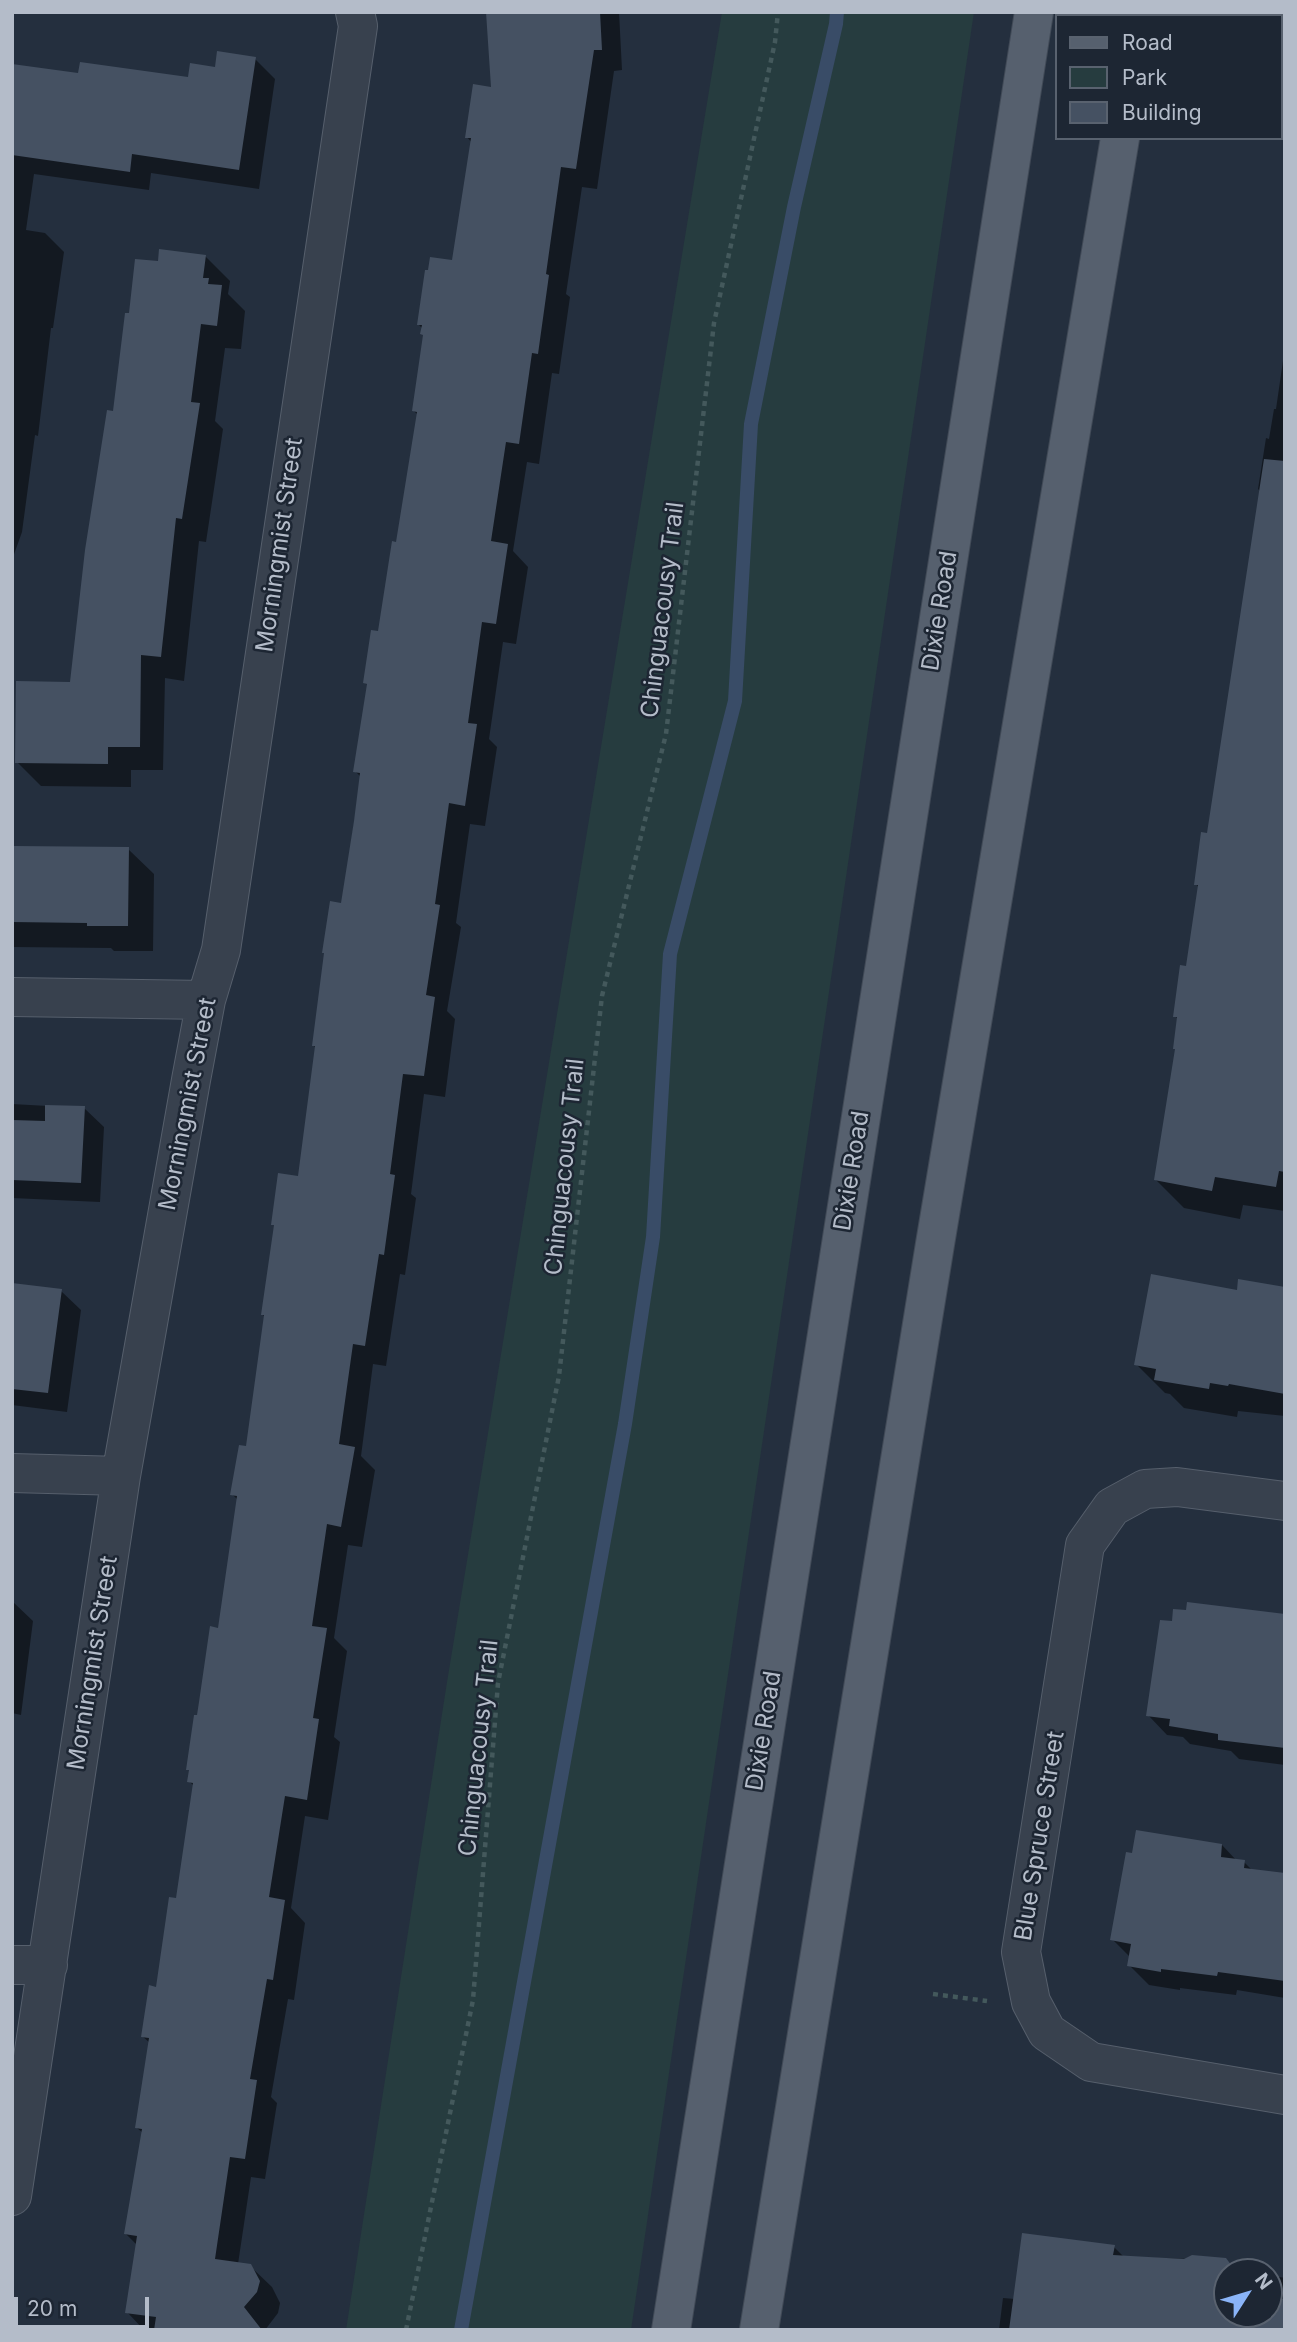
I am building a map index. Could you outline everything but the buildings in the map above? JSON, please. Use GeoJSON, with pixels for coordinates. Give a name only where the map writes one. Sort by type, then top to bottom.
{"type":"FeatureCollection","features":[{"type":"Feature","properties":{"kind":"main road","name":"Dixie Road"},"geometry":{"type":"LineString","coordinates":[[671,2330],[1034,12]]}},
{"type":"Feature","properties":{"kind":"main road"},"geometry":{"type":"LineString","coordinates":[[759,2330],[935,1244],[1120,140]]}},
{"type":"Feature","properties":{"kind":"street","name":"Morningmist Street"},"geometry":{"type":"LineString","coordinates":[[12,2196],[30,1965],[206,1000],[221,950],[358,26],[355,12]]}},
{"type":"Feature","properties":{"kind":"street"},"geometry":{"type":"LineString","coordinates":[[12,997],[206,1000]]}},
{"type":"Feature","properties":{"kind":"street"},"geometry":{"type":"LineString","coordinates":[[12,1473],[121,1476]]}},
{"type":"Feature","properties":{"kind":"street","name":"Blue Spruce Street"},"geometry":{"type":"LineString","coordinates":[[1285,1501],[1177,1487],[1145,1489],[1112,1507],[1085,1545],[1021,1952],[1031,2002],[1048,2032],[1091,2062],[1285,2095]]}},
{"type":"Feature","properties":{"kind":"path","name":"Chinguacousy Trail"},"geometry":{"type":"LineString","coordinates":[[406,2330],[473,2000],[498,1683],[559,1377],[602,996],[666,734],[715,323],[775,42],[778,12]]}},
{"type":"Feature","properties":{"kind":"path"},"geometry":{"type":"LineString","coordinates":[[933,1994],[998,2003]]}},
{"type":"Feature","properties":{"kind":"green space"},"geometry":{"type":"Polygon","coordinates":[[[722,12],[974,12],[631,2330],[346,2330],[447,1682],[722,12]]]}},
{"type":"Feature","properties":{"kind":"waterway"},"geometry":{"type":"LineString","coordinates":[[461,2330],[625,1424],[653,1237],[670,954],[735,701],[751,424],[794,207],[837,12]]}}]}
